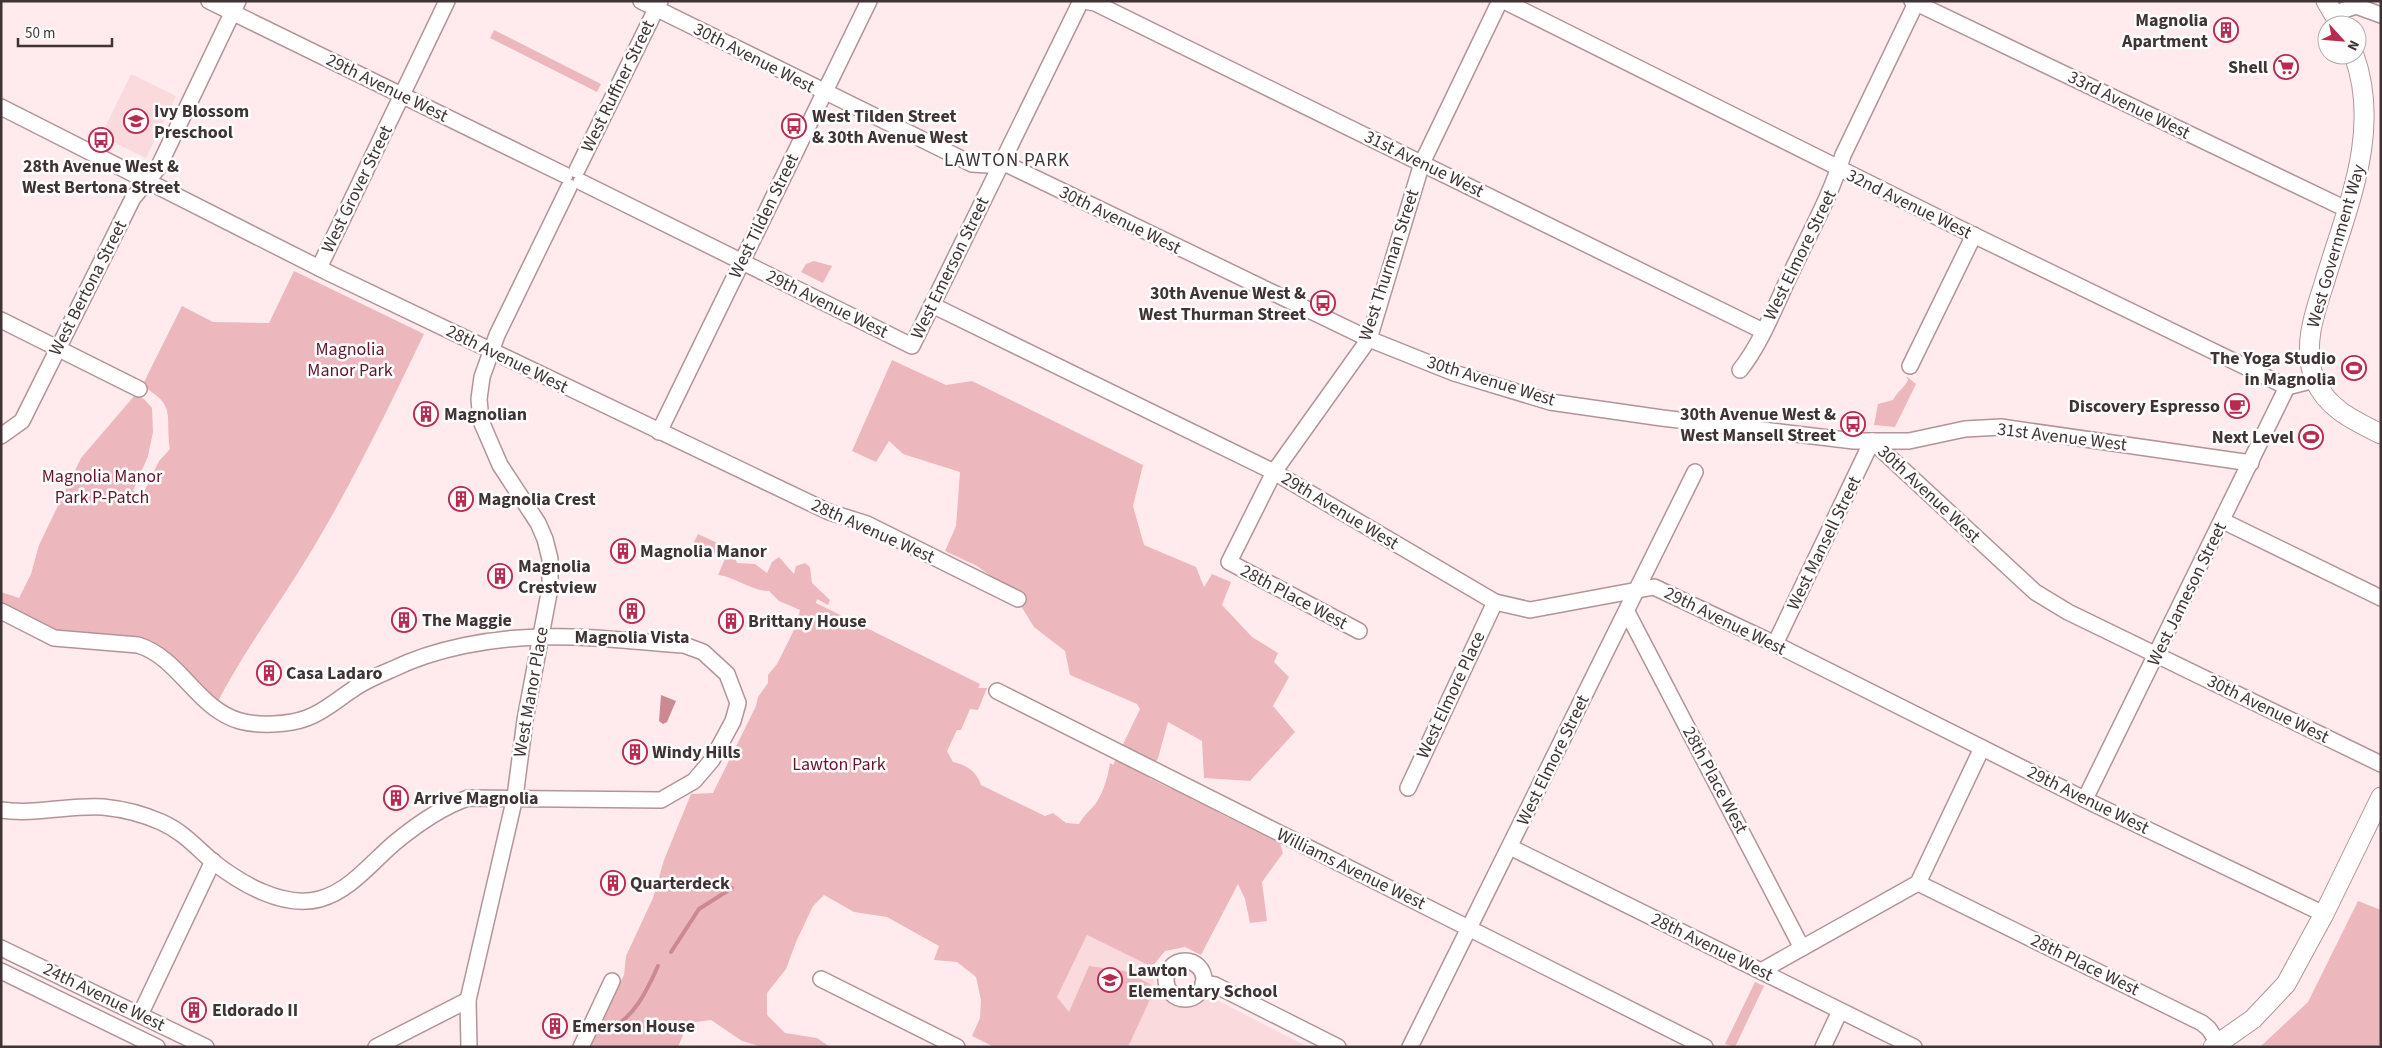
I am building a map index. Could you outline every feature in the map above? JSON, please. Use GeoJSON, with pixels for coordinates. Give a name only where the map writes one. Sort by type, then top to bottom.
{"type":"FeatureCollection","features":[{"type":"Feature","properties":{"kind":"main road","name":"West Government Way"},"geometry":{"type":"LineString","coordinates":[[2357,65],[2364,94],[2365,129],[2362,158],[2310,336],[2309,358],[2315,380],[2327,400],[2340,411],[2381,434]]}},
{"type":"Feature","properties":{"kind":"main road"},"geometry":{"type":"LineString","coordinates":[[2215,1045],[2254,1019],[2296,969],[2381,797]]}},
{"type":"Feature","properties":{"kind":"street","name":"29th Avenue West"},"geometry":{"type":"LineString","coordinates":[[209,1],[235,7],[403,95],[912,346]]}},
{"type":"Feature","properties":{"kind":"street","name":"West Grover Street"},"geometry":{"type":"LineString","coordinates":[[319,268],[447,1]]}},
{"type":"Feature","properties":{"kind":"street","name":"30th Avenue West"},"geometry":{"type":"LineString","coordinates":[[641,1],[658,5],[823,92],[972,164],[988,165],[1002,162],[1369,339],[1454,373],[1550,402],[1671,419],[1872,441],[2035,592],[2068,612],[2381,764]]}},
{"type":"Feature","properties":{"kind":"street","name":"West Tilden Street"},"geometry":{"type":"LineString","coordinates":[[659,432],[869,1]]}},
{"type":"Feature","properties":{"kind":"street","name":"West Emerson Street"},"geometry":{"type":"LineString","coordinates":[[912,346],[1081,1]]}},
{"type":"Feature","properties":{"kind":"street","name":"31st Avenue West"},"geometry":{"type":"LineString","coordinates":[[1084,1],[1104,8],[1763,331]]}},
{"type":"Feature","properties":{"kind":"street","name":"West Elmore Street"},"geometry":{"type":"LineString","coordinates":[[1740,370],[1749,358],[1763,331],[1915,2]]}},
{"type":"Feature","properties":{"kind":"street","name":"33rd Avenue West"},"geometry":{"type":"LineString","coordinates":[[1915,2],[2346,209]]}},
{"type":"Feature","properties":{"kind":"street","name":"West Thurman Street"},"geometry":{"type":"LineString","coordinates":[[1230,562],[1274,472],[1369,339],[1422,163],[1502,3]]}},
{"type":"Feature","properties":{"kind":"street","name":"32nd Avenue West"},"geometry":{"type":"LineString","coordinates":[[1502,3],[2287,387]]}},
{"type":"Feature","properties":{"kind":"street","name":"West Ruffner Street"},"geometry":{"type":"LineString","coordinates":[[492,351],[497,334],[658,5]]}},
{"type":"Feature","properties":{"kind":"street"},"geometry":{"type":"LineString","coordinates":[[2333,13],[2356,6],[2381,15]]}},
{"type":"Feature","properties":{"kind":"street","name":"West Bertona Street"},"geometry":{"type":"LineString","coordinates":[[3,433],[22,421],[133,198],[158,168],[235,7]]}},
{"type":"Feature","properties":{"kind":"street","name":"28th Avenue West"},"geometry":{"type":"LineString","coordinates":[[1,107],[319,268],[829,512],[867,524],[1018,599]]}},
{"type":"Feature","properties":{"kind":"street"},"geometry":{"type":"LineString","coordinates":[[1910,366],[1974,235]]}},
{"type":"Feature","properties":{"kind":"street","name":"29th Avenue West"},"geometry":{"type":"LineString","coordinates":[[932,304],[1274,472],[1495,602],[1530,610],[1654,587],[1775,644],[2085,799],[2324,914]]}},
{"type":"Feature","properties":{"kind":"street"},"geometry":{"type":"LineString","coordinates":[[1,320],[139,389]]}},
{"type":"Feature","properties":{"kind":"street","name":"West Manor Place"},"geometry":{"type":"LineString","coordinates":[[469,1047],[468,1000],[515,797],[540,636],[550,588],[550,559],[538,523],[500,465],[481,421],[482,376],[492,351]]}},
{"type":"Feature","properties":{"kind":"street"},"geometry":{"type":"LineString","coordinates":[[2287,387],[2315,380]]}},
{"type":"Feature","properties":{"kind":"street","name":"West Jameson Street"},"geometry":{"type":"LineString","coordinates":[[2085,799],[2223,521],[2287,387]]}},
{"type":"Feature","properties":{"kind":"street","name":"31st Avenue West"},"geometry":{"type":"LineString","coordinates":[[1872,441],[1909,441],[1964,429],[2001,428],[2251,463]]}},
{"type":"Feature","properties":{"kind":"street","name":"West Mansell Street"},"geometry":{"type":"LineString","coordinates":[[1775,644],[1872,441]]}},
{"type":"Feature","properties":{"kind":"street","name":"West Elmore Street"},"geometry":{"type":"LineString","coordinates":[[1410,1047],[1695,472]]}},
{"type":"Feature","properties":{"kind":"street"},"geometry":{"type":"LineString","coordinates":[[2223,521],[2381,598]]}},
{"type":"Feature","properties":{"kind":"street","name":"28th Place West"},"geometry":{"type":"LineString","coordinates":[[1230,562],[1359,631]]}},
{"type":"Feature","properties":{"kind":"street","name":"West Elmore Place"},"geometry":{"type":"LineString","coordinates":[[1408,788],[1495,602]]}},
{"type":"Feature","properties":{"kind":"street"},"geometry":{"type":"LineString","coordinates":[[1,611],[54,638],[138,645],[151,649],[163,656],[217,711],[239,721],[258,724],[280,723],[307,718],[354,688],[394,668],[443,652],[487,642],[540,636],[684,645],[703,652],[727,674],[738,703],[733,721],[712,760],[694,781],[680,791],[661,800],[468,798],[448,805],[397,840],[364,873],[319,899],[294,900],[267,894],[213,861],[190,840],[162,823],[130,811],[102,807],[17,812],[1,810]]}},
{"type":"Feature","properties":{"kind":"street","name":"28th Place West"},"geometry":{"type":"LineString","coordinates":[[1627,612],[1802,948]]}},
{"type":"Feature","properties":{"kind":"street","name":"Williams Avenue West"},"geometry":{"type":"LineString","coordinates":[[997,691],[1705,1047]]}},
{"type":"Feature","properties":{"kind":"street"},"geometry":{"type":"LineString","coordinates":[[1761,970],[1918,883],[1982,748]]}},
{"type":"Feature","properties":{"kind":"street","name":"28th Avenue West"},"geometry":{"type":"LineString","coordinates":[[1510,847],[1914,1047]]}},
{"type":"Feature","properties":{"kind":"street"},"geometry":{"type":"LineString","coordinates":[[140,1015],[213,861]]}},
{"type":"Feature","properties":{"kind":"street","name":"28th Place West"},"geometry":{"type":"LineString","coordinates":[[1918,883],[2202,1023],[2209,1029],[2215,1045]]}},
{"type":"Feature","properties":{"kind":"street","name":"24th Avenue West"},"geometry":{"type":"LineString","coordinates":[[1,948],[206,1047]]}},
{"type":"Feature","properties":{"kind":"street","name":"24th Avenue West"},"geometry":{"type":"LineString","coordinates":[[1,971],[127,1041],[157,1047]]}},
{"type":"Feature","properties":{"kind":"street"},"geometry":{"type":"LineString","coordinates":[[821,979],[957,1047]]}},
{"type":"Feature","properties":{"kind":"street"},"geometry":{"type":"LineString","coordinates":[[581,1047],[612,981]]}},
{"type":"Feature","properties":{"kind":"street"},"geometry":{"type":"LineString","coordinates":[[1203,983],[1215,985],[1338,1047]]}},
{"type":"Feature","properties":{"kind":"street"},"geometry":{"type":"LineString","coordinates":[[376,1047],[468,1000]]}},
{"type":"Feature","properties":{"kind":"street"},"geometry":{"type":"LineString","coordinates":[[1823,1047],[1840,1011]]}},
{"type":"Feature","properties":{"kind":"shaded area","name":"Ivy Blossom Preschool"},"geometry":{"type":"Polygon","coordinates":[[[131,74],[176,96],[146,158],[101,136],[131,74]]]}},
{"type":"Feature","properties":{"kind":"shaded area"},"geometry":{"type":"Polygon","coordinates":[[[661,695],[676,701],[667,722],[663,724],[659,721],[661,695]]]}},
{"type":"Feature","properties":{"kind":"shaded area","name":"Lawton Elementary School"},"geometry":{"type":"Polygon","coordinates":[[[1087,935],[1152,967],[1156,993],[1183,1006],[1207,995],[1308,1047],[1032,1047],[1087,935]]]}},
{"type":"Feature","properties":{"kind":"green space"},"geometry":{"type":"Polygon","coordinates":[[[494,30],[601,84],[597,92],[490,38],[494,30]]]}},
{"type":"Feature","properties":{"kind":"green space"},"geometry":{"type":"Polygon","coordinates":[[[814,261],[832,266],[823,283],[801,272],[806,264],[814,261]]]}},
{"type":"Feature","properties":{"kind":"green space"},"geometry":{"type":"Polygon","coordinates":[[[294,271],[424,334],[371,443],[327,524],[238,665],[216,705],[137,648],[45,635],[1,612],[1,592],[19,598],[31,574],[39,545],[81,458],[135,395],[144,399],[152,408],[153,432],[148,456],[133,491],[143,494],[159,461],[170,449],[165,405],[153,393],[142,386],[182,306],[213,322],[269,323],[294,271]]]}},
{"type":"Feature","properties":{"kind":"green space","name":"Lawton Park"},"geometry":{"type":"Polygon","coordinates":[[[892,360],[946,385],[972,381],[1143,465],[1133,506],[1144,545],[1196,567],[1204,587],[1212,574],[1231,582],[1222,605],[1252,637],[1278,653],[1274,662],[1289,677],[1273,706],[1295,732],[1250,781],[1204,778],[1202,741],[1168,722],[1158,758],[1149,778],[1171,789],[1174,786],[1191,796],[1191,799],[1200,803],[1203,798],[1218,809],[1219,813],[1246,826],[1278,837],[1283,853],[1262,882],[1267,921],[1250,923],[1245,899],[1238,884],[1201,955],[1185,947],[1165,951],[1152,967],[1087,935],[1057,997],[1069,1012],[1089,966],[1125,971],[1150,984],[1153,993],[1128,1047],[994,1047],[972,1036],[980,1018],[981,1000],[976,977],[957,962],[934,960],[939,946],[887,917],[854,912],[824,895],[813,906],[786,969],[767,993],[767,1015],[785,1033],[817,1038],[830,1047],[762,1047],[742,1041],[711,1020],[688,1023],[678,1047],[587,1047],[624,975],[626,956],[653,898],[664,860],[691,794],[713,793],[756,706],[758,697],[768,683],[768,675],[777,664],[796,626],[800,610],[779,601],[769,591],[756,589],[731,578],[718,575],[725,559],[693,544],[698,534],[732,550],[737,563],[755,564],[767,573],[772,562],[779,557],[794,574],[796,566],[805,563],[810,567],[812,583],[830,600],[828,605],[817,599],[816,603],[980,684],[978,688],[987,688],[978,710],[970,709],[961,730],[957,730],[947,751],[953,762],[973,772],[981,785],[1045,816],[1053,813],[1066,823],[1079,824],[1099,799],[1110,763],[1113,765],[1140,709],[1137,704],[1070,675],[1065,651],[1034,627],[1011,590],[977,566],[945,551],[956,526],[960,472],[903,454],[889,441],[876,462],[852,451],[892,360]]]}},
{"type":"Feature","properties":{"kind":"green space"},"geometry":{"type":"Polygon","coordinates":[[[1906,376],[1916,384],[1895,427],[1874,425],[1878,404],[1893,400],[1907,383],[1906,376]]]}},
{"type":"Feature","properties":{"kind":"green space"},"geometry":{"type":"Polygon","coordinates":[[[2358,901],[2381,910],[2381,1044],[2376,1047],[2260,1047],[2308,1002],[2358,901]]]}},
{"type":"Feature","properties":{"kind":"green space"},"geometry":{"type":"Polygon","coordinates":[[[1755,982],[1764,986],[1735,1047],[1725,1044],[1755,982]]]}},
{"type":"Feature","properties":{"kind":"waterway"},"geometry":{"type":"LineString","coordinates":[[671,952],[699,909],[732,888]]}},
{"type":"Feature","properties":{"kind":"waterway"},"geometry":{"type":"LineString","coordinates":[[608,1031],[625,1019],[632,1011],[644,995],[658,966]]}},
{"type":"Feature","properties":{"kind":"place","name":"Magnolia Apartment"},"geometry":{"type":"Point","coordinates":[2226,30]}},
{"type":"Feature","properties":{"kind":"place","name":"Shell"},"geometry":{"type":"Point","coordinates":[2286,67]}},
{"type":"Feature","properties":{"kind":"place","name":"Ivy Blossom Preschool"},"geometry":{"type":"Point","coordinates":[136,121]}},
{"type":"Feature","properties":{"kind":"place","name":"West Tilden Street & 30th Avenue West"},"geometry":{"type":"Point","coordinates":[794,126]}},
{"type":"Feature","properties":{"kind":"place","name":"28th Avenue West & West Bertona Street"},"geometry":{"type":"Point","coordinates":[101,140]}},
{"type":"Feature","properties":{"kind":"place","name":"30th Avenue West & West Thurman Street"},"geometry":{"type":"Point","coordinates":[1323,303]}},
{"type":"Feature","properties":{"kind":"place","name":"The Yoga Studio in Magnolia"},"geometry":{"type":"Point","coordinates":[2354,368]}},
{"type":"Feature","properties":{"kind":"place","name":"Discovery Espresso"},"geometry":{"type":"Point","coordinates":[2237,406]}},
{"type":"Feature","properties":{"kind":"place","name":"Magnolian"},"geometry":{"type":"Point","coordinates":[426,414]}},
{"type":"Feature","properties":{"kind":"place","name":"30th Avenue West & West Mansell Street"},"geometry":{"type":"Point","coordinates":[1853,424]}},
{"type":"Feature","properties":{"kind":"place","name":"Next Level"},"geometry":{"type":"Point","coordinates":[2311,437]}},
{"type":"Feature","properties":{"kind":"place","name":"Magnolia Crest"},"geometry":{"type":"Point","coordinates":[461,499]}},
{"type":"Feature","properties":{"kind":"place","name":"Magnolia Manor"},"geometry":{"type":"Point","coordinates":[623,551]}},
{"type":"Feature","properties":{"kind":"place","name":"Magnolia Crestview"},"geometry":{"type":"Point","coordinates":[500,576]}},
{"type":"Feature","properties":{"kind":"place","name":"Magnolia Vista"},"geometry":{"type":"Point","coordinates":[632,611]}},
{"type":"Feature","properties":{"kind":"place","name":"The Maggie"},"geometry":{"type":"Point","coordinates":[404,620]}},
{"type":"Feature","properties":{"kind":"place","name":"Brittany House"},"geometry":{"type":"Point","coordinates":[731,621]}},
{"type":"Feature","properties":{"kind":"place","name":"Casa Ladaro"},"geometry":{"type":"Point","coordinates":[269,673]}},
{"type":"Feature","properties":{"kind":"place","name":"Windy Hills"},"geometry":{"type":"Point","coordinates":[635,752]}},
{"type":"Feature","properties":{"kind":"place","name":"Arrive Magnolia"},"geometry":{"type":"Point","coordinates":[396,798]}},
{"type":"Feature","properties":{"kind":"place","name":"Quarterdeck"},"geometry":{"type":"Point","coordinates":[613,883]}},
{"type":"Feature","properties":{"kind":"place","name":"Lawton Elementary School"},"geometry":{"type":"Point","coordinates":[1110,980]}},
{"type":"Feature","properties":{"kind":"place","name":"Eldorado II"},"geometry":{"type":"Point","coordinates":[194,1010]}},
{"type":"Feature","properties":{"kind":"place","name":"Emerson House"},"geometry":{"type":"Point","coordinates":[555,1026]}},
{"type":"Feature","properties":{"kind":"district","name":"LAWTON PARK"},"geometry":{"type":"Point","coordinates":[1007,160]}},
{"type":"Feature","properties":{"kind":"park label","name":"Magnolia Manor Park"},"geometry":{"type":"Point","coordinates":[350,359]}},
{"type":"Feature","properties":{"kind":"park label","name":"Magnolia Manor Park P-Patch"},"geometry":{"type":"Point","coordinates":[102,486]}}]}
